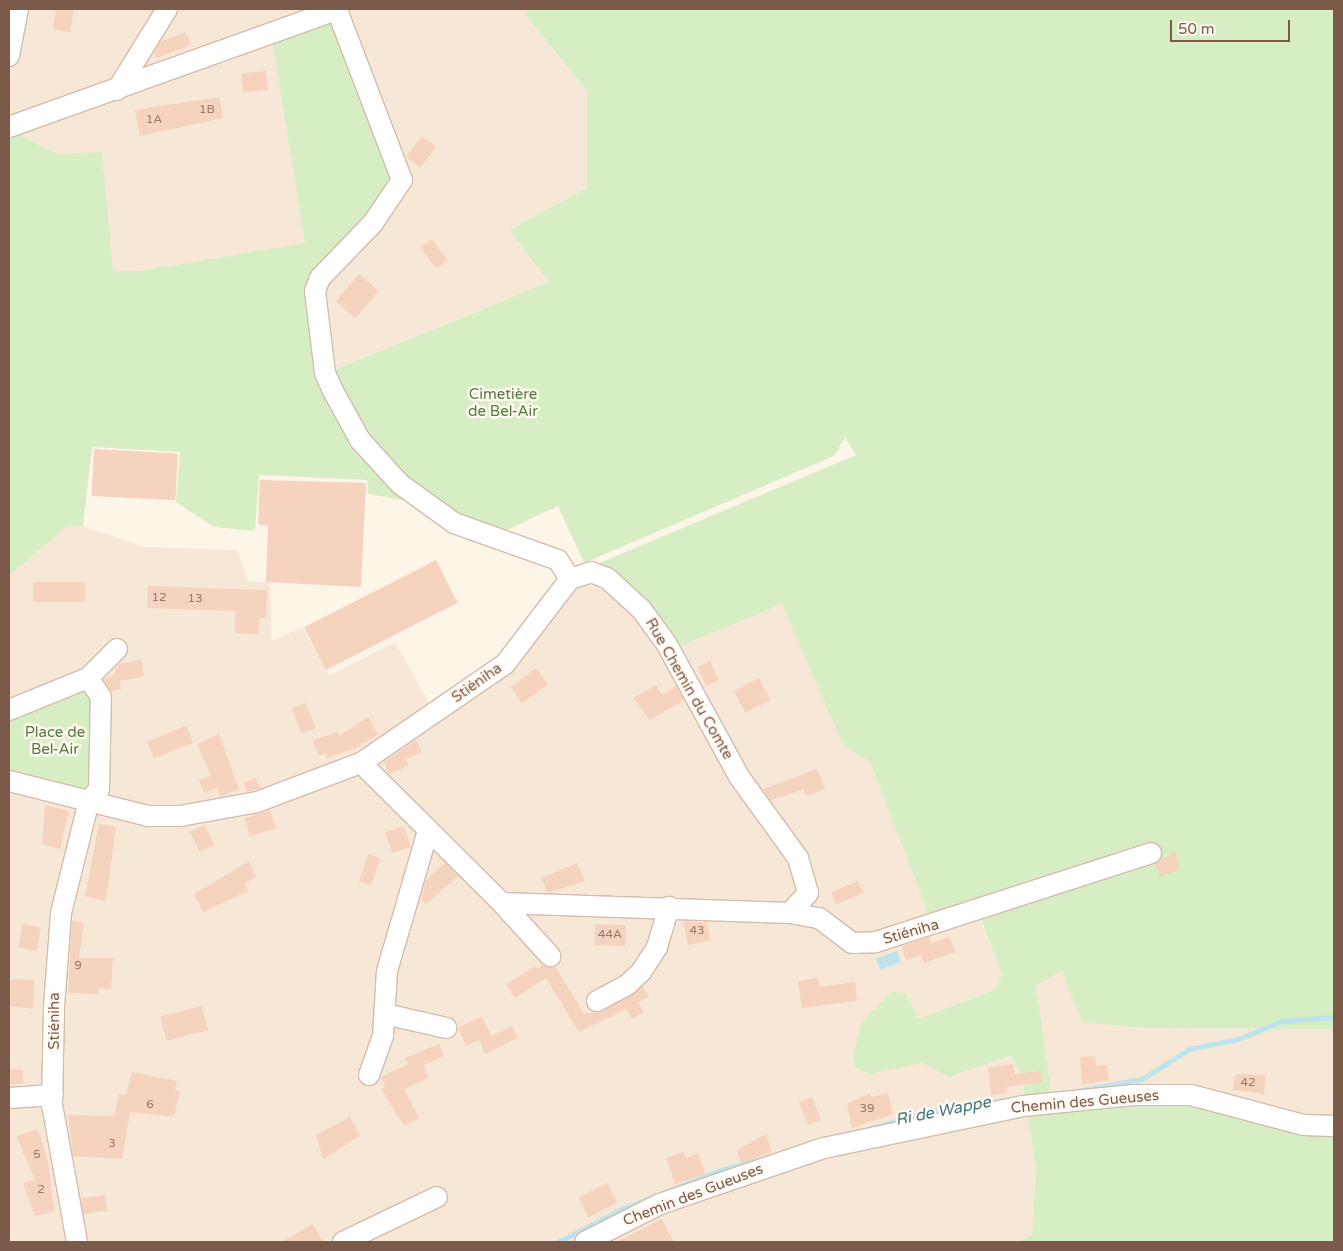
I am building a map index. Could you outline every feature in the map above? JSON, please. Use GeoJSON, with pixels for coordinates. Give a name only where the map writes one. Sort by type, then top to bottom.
{"type":"FeatureCollection","features":[{"type":"Feature","properties":{"kind":"street"},"geometry":{"type":"LineString","coordinates":[[9,56],[18,9]]}},
{"type":"Feature","properties":{"kind":"street"},"geometry":{"type":"LineString","coordinates":[[117,90],[166,9]]}},
{"type":"Feature","properties":{"kind":"street"},"geometry":{"type":"LineString","coordinates":[[9,128],[331,10],[402,180],[374,223],[320,278],[315,291],[325,373],[360,440],[400,484],[454,523],[558,560],[570,580]]}},
{"type":"Feature","properties":{"kind":"street","name":"Rue Chemin du Comte"},"geometry":{"type":"LineString","coordinates":[[570,580],[580,573],[607,578],[655,625],[740,778],[798,858],[808,893],[790,912]]}},
{"type":"Feature","properties":{"kind":"street","name":"Stiéniha"},"geometry":{"type":"LineString","coordinates":[[9,781],[148,816],[208,813],[257,802],[361,763],[505,664],[570,580]]}},
{"type":"Feature","properties":{"kind":"street"},"geometry":{"type":"LineString","coordinates":[[9,710],[88,678],[102,660],[117,650]]}},
{"type":"Feature","properties":{"kind":"street","name":"Stiéniha"},"geometry":{"type":"LineString","coordinates":[[77,1242],[52,1095],[60,923],[89,801],[99,789],[103,723],[101,697],[88,678]]}},
{"type":"Feature","properties":{"kind":"street"},"geometry":{"type":"LineString","coordinates":[[361,763],[502,902],[550,956]]}},
{"type":"Feature","properties":{"kind":"street"},"geometry":{"type":"LineString","coordinates":[[369,1075],[383,1036],[387,971],[428,831]]}},
{"type":"Feature","properties":{"kind":"street","name":"Stiéniha"},"geometry":{"type":"LineString","coordinates":[[502,902],[790,912],[819,918],[852,943],[876,942],[1151,854]]}},
{"type":"Feature","properties":{"kind":"street"},"geometry":{"type":"LineString","coordinates":[[597,1001],[627,986],[641,972],[656,946],[669,907]]}},
{"type":"Feature","properties":{"kind":"street"},"geometry":{"type":"LineString","coordinates":[[385,1014],[446,1028]]}},
{"type":"Feature","properties":{"kind":"street"},"geometry":{"type":"LineString","coordinates":[[9,1098],[52,1095]]}},
{"type":"Feature","properties":{"kind":"street","name":"Chemin des Gueuses"},"geometry":{"type":"LineString","coordinates":[[585,1242],[660,1204],[824,1148],[1023,1106],[1133,1096],[1191,1095],[1304,1125],[1334,1126]]}},
{"type":"Feature","properties":{"kind":"street"},"geometry":{"type":"LineString","coordinates":[[343,1242],[437,1197]]}},
{"type":"Feature","properties":{"kind":"shaded area"},"geometry":{"type":"Polygon","coordinates":[[[9,9],[530,9],[525,14],[587,91],[587,188],[509,230],[549,282],[325,373],[315,291],[271,32],[306,243],[139,271],[112,271],[102,153],[58,154],[27,139],[9,108],[9,9]]]}},
{"type":"Feature","properties":{"kind":"shaded area"},"geometry":{"type":"Polygon","coordinates":[[[83,526],[146,547],[237,550],[248,581],[270,583],[272,641],[302,627],[330,675],[395,642],[435,713],[591,572],[669,651],[782,604],[843,744],[870,762],[933,926],[977,912],[1002,974],[996,989],[919,1019],[906,993],[913,1064],[922,1063],[949,1077],[1011,1056],[1022,1077],[1036,1169],[1032,1235],[1017,1242],[9,1242],[9,576],[66,527],[83,526]]]}},
{"type":"Feature","properties":{"kind":"shaded area"},"geometry":{"type":"Polygon","coordinates":[[[1062,970],[1146,1028],[1334,1029],[1334,1126],[1053,1104],[1036,984],[1062,970]]]}},
{"type":"Feature","properties":{"kind":"green space","name":"Cimetière de Bel-Air"},"geometry":{"type":"Polygon","coordinates":[[[530,9],[1334,9],[1334,1029],[1146,1028],[1082,1022],[1062,971],[1036,985],[1053,1104],[1133,1095],[1334,1126],[1334,1242],[1017,1242],[1032,1235],[1036,1169],[1022,1077],[1011,1056],[949,1077],[922,1063],[869,1074],[856,1068],[853,1058],[861,1023],[891,992],[906,993],[919,1019],[996,989],[1002,974],[978,912],[933,926],[870,762],[843,745],[782,604],[669,651],[590,567],[856,455],[845,438],[834,456],[584,563],[558,506],[492,537],[430,505],[368,494],[367,480],[259,475],[255,531],[214,527],[176,502],[180,452],[92,447],[83,526],[66,527],[9,576],[9,127],[17,125],[27,139],[58,154],[102,152],[113,271],[139,271],[305,243],[271,32],[328,12],[402,180],[320,278],[326,373],[549,282],[509,230],[587,188],[587,91],[525,14],[530,9]]]}},
{"type":"Feature","properties":{"kind":"green space","name":"Place de Bel-Air"},"geometry":{"type":"Polygon","coordinates":[[[69,687],[88,691],[94,698],[93,785],[85,790],[9,771],[9,717],[69,687]]]}},
{"type":"Feature","properties":{"kind":"water"},"geometry":{"type":"Polygon","coordinates":[[[897,951],[901,962],[880,970],[876,959],[897,951]]]}},
{"type":"Feature","properties":{"kind":"building"},"geometry":{"type":"Polygon","coordinates":[[[56,9],[74,9],[70,32],[53,29],[56,9]]]}},
{"type":"Feature","properties":{"kind":"building"},"geometry":{"type":"Polygon","coordinates":[[[186,32],[191,45],[156,58],[154,52],[161,41],[186,32]]]}},
{"type":"Feature","properties":{"kind":"building"},"geometry":{"type":"Polygon","coordinates":[[[266,71],[268,90],[243,93],[241,74],[266,71]]]}},
{"type":"Feature","properties":{"kind":"building"},"geometry":{"type":"Polygon","coordinates":[[[219,97],[223,118],[140,136],[135,110],[219,97]]]}},
{"type":"Feature","properties":{"kind":"building"},"geometry":{"type":"Polygon","coordinates":[[[422,136],[436,147],[420,168],[406,156],[422,136]]]}},
{"type":"Feature","properties":{"kind":"building"},"geometry":{"type":"Polygon","coordinates":[[[432,239],[447,260],[436,268],[421,247],[432,239]]]}},
{"type":"Feature","properties":{"kind":"building"},"geometry":{"type":"Polygon","coordinates":[[[359,274],[379,291],[356,318],[336,302],[359,274]]]}},
{"type":"Feature","properties":{"kind":"building"},"geometry":{"type":"Polygon","coordinates":[[[94,449],[178,453],[175,500],[92,496],[94,449]]]}},
{"type":"Feature","properties":{"kind":"building"},"geometry":{"type":"Polygon","coordinates":[[[260,480],[366,483],[361,587],[266,582],[268,526],[258,524],[260,480]]]}},
{"type":"Feature","properties":{"kind":"building"},"geometry":{"type":"Polygon","coordinates":[[[436,560],[458,603],[326,670],[304,627],[436,560]]]}},
{"type":"Feature","properties":{"kind":"building"},"geometry":{"type":"Polygon","coordinates":[[[33,582],[85,582],[85,602],[33,602],[33,582]]]}},
{"type":"Feature","properties":{"kind":"building"},"geometry":{"type":"Polygon","coordinates":[[[148,586],[267,590],[266,618],[259,618],[259,634],[235,633],[235,611],[147,608],[148,586]]]}},
{"type":"Feature","properties":{"kind":"building"},"geometry":{"type":"Polygon","coordinates":[[[141,660],[144,676],[120,681],[121,689],[111,691],[103,679],[112,677],[119,664],[141,660]]]}},
{"type":"Feature","properties":{"kind":"building"},"geometry":{"type":"Polygon","coordinates":[[[710,661],[719,680],[706,686],[697,667],[710,661]]]}},
{"type":"Feature","properties":{"kind":"building"},"geometry":{"type":"Polygon","coordinates":[[[536,668],[548,684],[522,703],[510,687],[536,668]]]}},
{"type":"Feature","properties":{"kind":"building"},"geometry":{"type":"Polygon","coordinates":[[[759,678],[770,700],[745,713],[734,691],[759,678]]]}},
{"type":"Feature","properties":{"kind":"building"},"geometry":{"type":"Polygon","coordinates":[[[656,685],[662,695],[676,686],[684,700],[650,720],[633,698],[656,685]]]}},
{"type":"Feature","properties":{"kind":"building"},"geometry":{"type":"Polygon","coordinates":[[[306,703],[315,728],[301,734],[292,708],[306,703]]]}},
{"type":"Feature","properties":{"kind":"building"},"geometry":{"type":"Polygon","coordinates":[[[368,717],[378,734],[356,748],[327,758],[326,753],[318,756],[313,740],[338,732],[339,736],[368,717]]]}},
{"type":"Feature","properties":{"kind":"building"},"geometry":{"type":"Polygon","coordinates":[[[186,726],[193,743],[154,758],[147,742],[186,726]]]}},
{"type":"Feature","properties":{"kind":"building"},"geometry":{"type":"Polygon","coordinates":[[[219,734],[239,789],[220,797],[217,788],[204,793],[199,780],[211,776],[197,744],[219,734]]]}},
{"type":"Feature","properties":{"kind":"building"},"geometry":{"type":"Polygon","coordinates":[[[416,740],[422,752],[406,759],[408,766],[389,774],[384,762],[416,740]]]}},
{"type":"Feature","properties":{"kind":"building"},"geometry":{"type":"Polygon","coordinates":[[[817,769],[825,789],[806,796],[804,789],[771,800],[763,789],[817,769]]]}},
{"type":"Feature","properties":{"kind":"building"},"geometry":{"type":"Polygon","coordinates":[[[256,778],[260,788],[247,792],[244,783],[256,778]]]}},
{"type":"Feature","properties":{"kind":"building"},"geometry":{"type":"Polygon","coordinates":[[[45,805],[69,811],[60,849],[42,844],[45,805]]]}},
{"type":"Feature","properties":{"kind":"building"},"geometry":{"type":"Polygon","coordinates":[[[270,810],[276,828],[250,836],[244,818],[270,810]]]}},
{"type":"Feature","properties":{"kind":"building"},"geometry":{"type":"Polygon","coordinates":[[[99,824],[116,827],[106,901],[85,896],[99,824]]]}},
{"type":"Feature","properties":{"kind":"building"},"geometry":{"type":"Polygon","coordinates":[[[205,825],[214,845],[199,852],[190,832],[205,825]]]}},
{"type":"Feature","properties":{"kind":"building"},"geometry":{"type":"Polygon","coordinates":[[[404,826],[411,847],[392,853],[385,832],[404,826]]]}},
{"type":"Feature","properties":{"kind":"building"},"geometry":{"type":"Polygon","coordinates":[[[1175,852],[1180,870],[1160,876],[1155,864],[1175,852]]]}},
{"type":"Feature","properties":{"kind":"building"},"geometry":{"type":"Polygon","coordinates":[[[368,854],[380,858],[371,886],[359,882],[368,854]]]}},
{"type":"Feature","properties":{"kind":"building"},"geometry":{"type":"Polygon","coordinates":[[[249,861],[256,877],[245,883],[248,891],[203,912],[194,894],[249,861]]]}},
{"type":"Feature","properties":{"kind":"building"},"geometry":{"type":"Polygon","coordinates":[[[445,863],[458,876],[426,904],[421,899],[426,880],[445,863]]]}},
{"type":"Feature","properties":{"kind":"building"},"geometry":{"type":"Polygon","coordinates":[[[577,863],[585,881],[548,893],[541,878],[577,863]]]}},
{"type":"Feature","properties":{"kind":"building"},"geometry":{"type":"Polygon","coordinates":[[[858,881],[863,893],[836,904],[831,892],[858,881]]]}},
{"type":"Feature","properties":{"kind":"building"},"geometry":{"type":"Polygon","coordinates":[[[72,921],[84,923],[79,958],[113,958],[111,989],[99,988],[99,994],[68,993],[72,921]]]}},
{"type":"Feature","properties":{"kind":"building"},"geometry":{"type":"Polygon","coordinates":[[[683,922],[707,922],[710,940],[688,945],[683,922]]]}},
{"type":"Feature","properties":{"kind":"building"},"geometry":{"type":"Polygon","coordinates":[[[22,924],[41,927],[37,951],[18,948],[22,924]]]}},
{"type":"Feature","properties":{"kind":"building"},"geometry":{"type":"Polygon","coordinates":[[[595,924],[626,925],[625,946],[594,945],[595,924]]]}},
{"type":"Feature","properties":{"kind":"building"},"geometry":{"type":"Polygon","coordinates":[[[929,937],[931,943],[950,937],[955,952],[924,963],[921,955],[906,960],[902,946],[929,937]]]}},
{"type":"Feature","properties":{"kind":"building"},"geometry":{"type":"Polygon","coordinates":[[[543,965],[555,966],[584,1014],[603,1011],[643,986],[649,997],[638,1002],[643,1013],[632,1019],[626,1009],[579,1032],[546,978],[515,998],[506,985],[535,966],[537,969],[543,965]]]}},
{"type":"Feature","properties":{"kind":"building"},"geometry":{"type":"Polygon","coordinates":[[[818,978],[819,987],[855,982],[857,1001],[802,1008],[798,981],[818,978]]]}},
{"type":"Feature","properties":{"kind":"building"},"geometry":{"type":"Polygon","coordinates":[[[16,979],[34,980],[33,1009],[9,1006],[9,981],[16,979]]]}},
{"type":"Feature","properties":{"kind":"building"},"geometry":{"type":"Polygon","coordinates":[[[202,1006],[208,1030],[166,1041],[160,1016],[202,1006]]]}},
{"type":"Feature","properties":{"kind":"building"},"geometry":{"type":"Polygon","coordinates":[[[482,1016],[491,1036],[512,1026],[518,1038],[485,1054],[479,1040],[466,1046],[458,1028],[482,1016]]]}},
{"type":"Feature","properties":{"kind":"building"},"geometry":{"type":"Polygon","coordinates":[[[439,1044],[444,1056],[424,1065],[429,1078],[404,1089],[419,1118],[404,1126],[381,1089],[385,1087],[381,1077],[408,1064],[405,1058],[439,1044]]]}},
{"type":"Feature","properties":{"kind":"building"},"geometry":{"type":"Polygon","coordinates":[[[1095,1056],[1096,1066],[1107,1065],[1109,1080],[1082,1085],[1080,1057],[1095,1056]]]}},
{"type":"Feature","properties":{"kind":"building"},"geometry":{"type":"Polygon","coordinates":[[[1013,1064],[1015,1074],[1040,1071],[1042,1082],[1006,1087],[1007,1093],[991,1095],[988,1068],[1013,1064]]]}},
{"type":"Feature","properties":{"kind":"building"},"geometry":{"type":"Polygon","coordinates":[[[9,1070],[23,1070],[23,1084],[9,1084],[9,1070]]]}},
{"type":"Feature","properties":{"kind":"building"},"geometry":{"type":"Polygon","coordinates":[[[132,1072],[177,1081],[175,1090],[180,1091],[174,1117],[130,1112],[122,1159],[73,1156],[68,1115],[114,1116],[119,1095],[126,1094],[132,1072]]]}},
{"type":"Feature","properties":{"kind":"building"},"geometry":{"type":"Polygon","coordinates":[[[1235,1074],[1266,1075],[1264,1094],[1233,1090],[1235,1074]]]}},
{"type":"Feature","properties":{"kind":"building"},"geometry":{"type":"Polygon","coordinates":[[[870,1093],[871,1097],[888,1093],[893,1114],[852,1128],[847,1104],[870,1093]]]}},
{"type":"Feature","properties":{"kind":"building"},"geometry":{"type":"Polygon","coordinates":[[[812,1097],[821,1120],[808,1125],[799,1102],[812,1097]]]}},
{"type":"Feature","properties":{"kind":"building"},"geometry":{"type":"Polygon","coordinates":[[[350,1117],[360,1136],[323,1159],[316,1135],[350,1117]]]}},
{"type":"Feature","properties":{"kind":"building"},"geometry":{"type":"Polygon","coordinates":[[[38,1129],[48,1161],[54,1212],[35,1216],[23,1183],[35,1180],[16,1136],[38,1129]]]}},
{"type":"Feature","properties":{"kind":"building"},"geometry":{"type":"Polygon","coordinates":[[[766,1134],[772,1152],[741,1163],[737,1150],[766,1134]]]}},
{"type":"Feature","properties":{"kind":"building"},"geometry":{"type":"Polygon","coordinates":[[[684,1152],[686,1158],[698,1153],[705,1174],[675,1184],[666,1158],[684,1152]]]}},
{"type":"Feature","properties":{"kind":"building"},"geometry":{"type":"Polygon","coordinates":[[[607,1183],[617,1203],[588,1217],[578,1198],[607,1183]]]}},
{"type":"Feature","properties":{"kind":"building"},"geometry":{"type":"Polygon","coordinates":[[[105,1195],[107,1211],[83,1214],[81,1198],[105,1195]]]}},
{"type":"Feature","properties":{"kind":"building"},"geometry":{"type":"Polygon","coordinates":[[[662,1219],[674,1242],[616,1242],[662,1219]]]}},
{"type":"Feature","properties":{"kind":"building"},"geometry":{"type":"Polygon","coordinates":[[[313,1224],[323,1242],[282,1242],[313,1224]]]}},
{"type":"Feature","properties":{"kind":"waterway","name":"Ri de Wappe"},"geometry":{"type":"LineString","coordinates":[[1076,1091],[1142,1079],[1189,1049],[1238,1039],[1282,1021],[1334,1017]]}},
{"type":"Feature","properties":{"kind":"waterway","name":"Ri de Wappe"},"geometry":{"type":"LineString","coordinates":[[558,1242],[624,1208],[718,1171],[938,1109],[1006,1100]]}}]}
